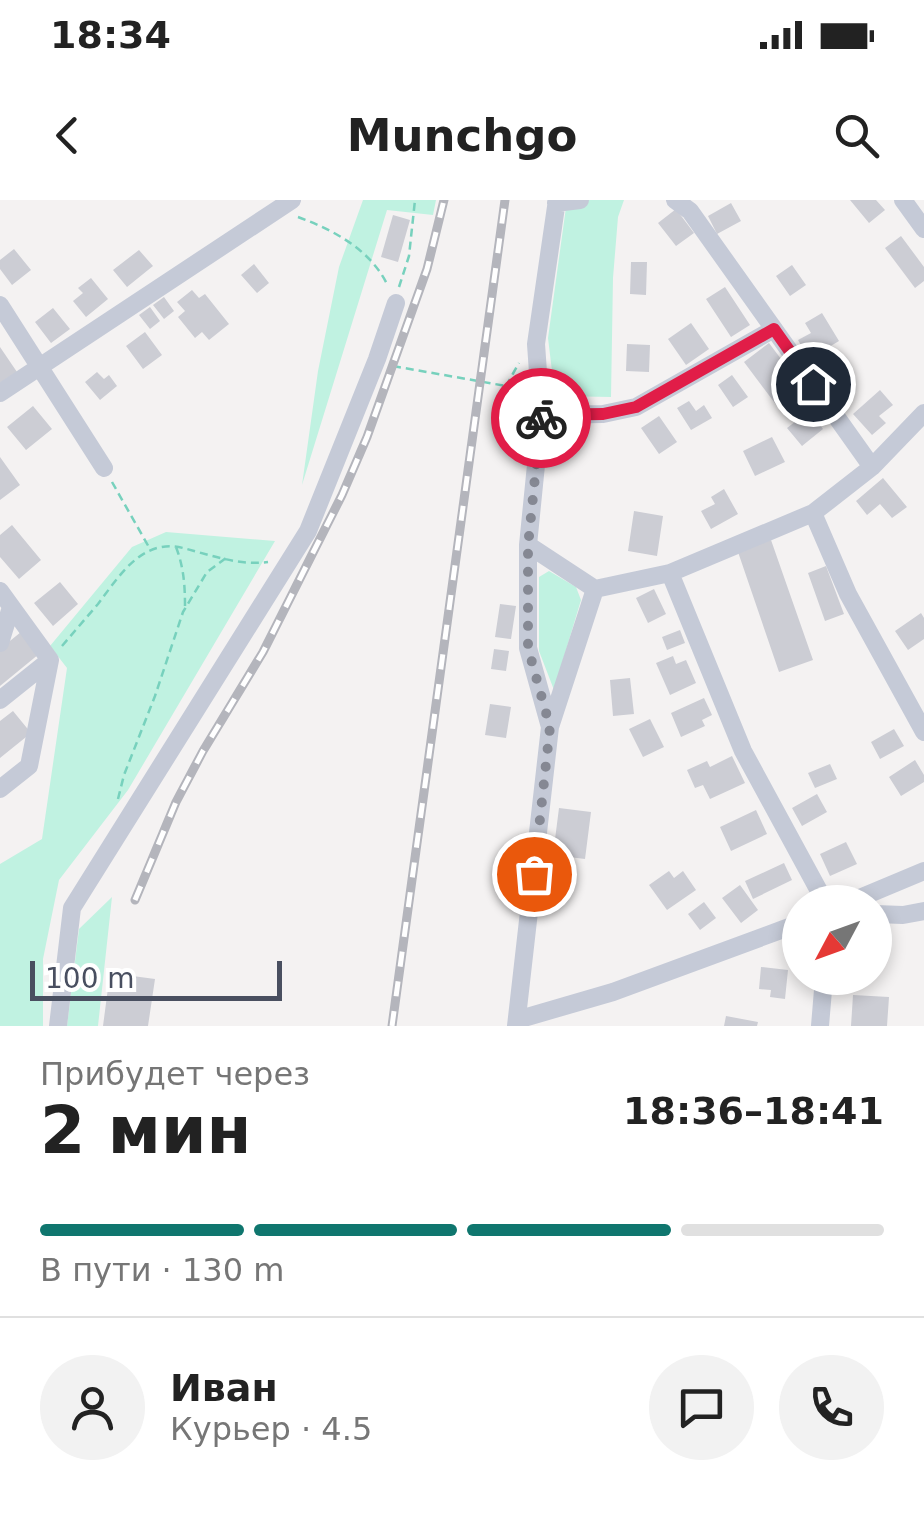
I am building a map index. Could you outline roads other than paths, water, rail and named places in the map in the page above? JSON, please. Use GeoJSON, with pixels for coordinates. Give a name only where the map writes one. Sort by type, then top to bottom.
{"type":"FeatureCollection","features":[{"type":"Feature","properties":{"kind":"street"},"geometry":{"type":"LineString","coordinates":[[550,727],[528,648],[528,546],[541,415],[536,344],[556,202],[580,200]]}},
{"type":"Feature","properties":{"kind":"street"},"geometry":{"type":"LineString","coordinates":[[903,200],[924,229]]}},
{"type":"Feature","properties":{"kind":"street"},"geometry":{"type":"LineString","coordinates":[[0,394],[284,205]]}},
{"type":"Feature","properties":{"kind":"street"},"geometry":{"type":"LineString","coordinates":[[682,206],[872,467]]}},
{"type":"Feature","properties":{"kind":"street"},"geometry":{"type":"LineString","coordinates":[[58,1026],[72,908],[308,531],[396,303]]}},
{"type":"Feature","properties":{"kind":"street"},"geometry":{"type":"LineString","coordinates":[[0,305],[104,468]]}},
{"type":"Feature","properties":{"kind":"street"},"geometry":{"type":"LineString","coordinates":[[541,415],[603,414],[636,407],[774,329]]}},
{"type":"Feature","properties":{"kind":"street"},"geometry":{"type":"LineString","coordinates":[[528,546],[596,589],[670,573],[813,513],[872,467],[924,413]]}},
{"type":"Feature","properties":{"kind":"street"},"geometry":{"type":"LineString","coordinates":[[813,513],[848,594],[924,732]]}},
{"type":"Feature","properties":{"kind":"street"},"geometry":{"type":"LineString","coordinates":[[670,573],[743,751],[816,885]]}},
{"type":"Feature","properties":{"kind":"street"},"geometry":{"type":"LineString","coordinates":[[596,589],[550,727],[517,1023],[782,930]]}},
{"type":"Feature","properties":{"kind":"street"},"geometry":{"type":"LineString","coordinates":[[0,643],[4,605]]}},
{"type":"Feature","properties":{"kind":"street"},"geometry":{"type":"LineString","coordinates":[[4,605],[50,660]]}},
{"type":"Feature","properties":{"kind":"street"},"geometry":{"type":"LineString","coordinates":[[0,700],[50,660]]}},
{"type":"Feature","properties":{"kind":"street"},"geometry":{"type":"LineString","coordinates":[[0,788],[28,766],[50,660]]}},
{"type":"Feature","properties":{"kind":"street"},"geometry":{"type":"LineString","coordinates":[[891,885],[924,871]]}},
{"type":"Feature","properties":{"kind":"street"},"geometry":{"type":"LineString","coordinates":[[892,915],[924,911]]}},
{"type":"Feature","properties":{"kind":"street"},"geometry":{"type":"LineString","coordinates":[[820,1026],[823,995]]}},
{"type":"Feature","properties":{"kind":"railway"},"geometry":{"type":"LineString","coordinates":[[135,900],[176,802],[263,652],[342,495],[427,269],[444,200]]}},
{"type":"Feature","properties":{"kind":"railway"},"geometry":{"type":"LineString","coordinates":[[392,1026],[505,200]]}}]}
